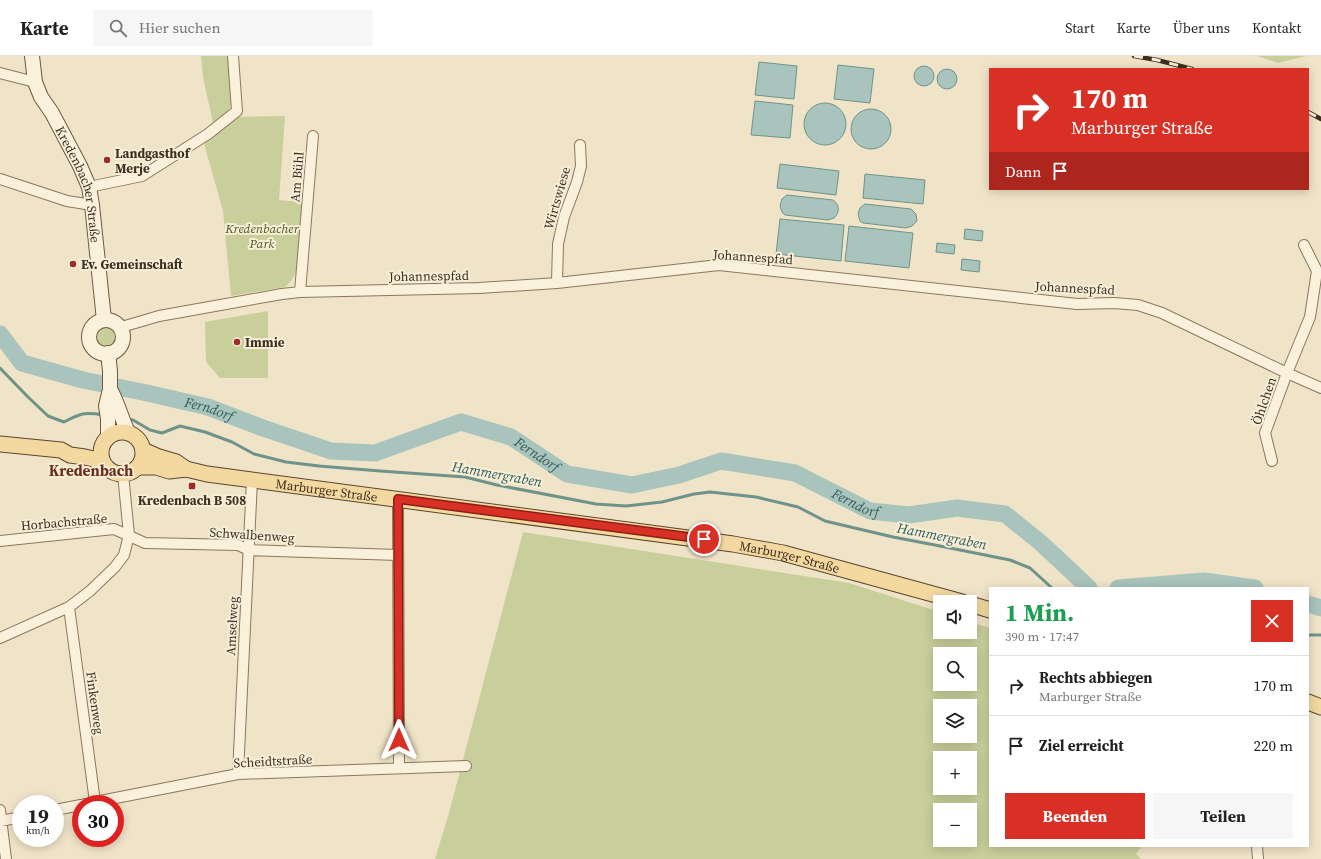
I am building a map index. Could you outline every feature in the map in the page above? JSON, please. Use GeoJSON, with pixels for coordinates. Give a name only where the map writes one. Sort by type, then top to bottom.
{"type":"FeatureCollection","features":[{"type":"Feature","properties":{"kind":"main road","name":"Kredenbacher Straße"},"geometry":{"type":"LineString","coordinates":[[32,56],[35,82],[41,97],[52,113],[80,166],[89,187],[104,320]]}},
{"type":"Feature","properties":{"kind":"main road"},"geometry":{"type":"LineString","coordinates":[[104,320],[114,322],[121,329],[122,335],[120,345],[116,350],[103,353],[95,350],[90,343],[89,334],[97,322],[104,320]]}},
{"type":"Feature","properties":{"kind":"main road"},"geometry":{"type":"LineString","coordinates":[[61,450],[70,446],[86,447],[105,441],[114,433],[128,432],[139,440],[143,450],[142,460],[133,472],[123,474],[112,472],[102,461],[100,454],[105,441],[106,406],[110,389],[108,353]]}},
{"type":"Feature","properties":{"kind":"main road"},"geometry":{"type":"LineString","coordinates":[[110,389],[117,401],[121,417],[128,432]]}},
{"type":"Feature","properties":{"kind":"main road"},"geometry":{"type":"LineString","coordinates":[[0,444],[61,450],[70,455],[102,461]]}},
{"type":"Feature","properties":{"kind":"main road","name":"Marburger Straße"},"geometry":{"type":"LineString","coordinates":[[143,450],[176,462],[186,469]]}},
{"type":"Feature","properties":{"kind":"main road","name":"Marburger Straße"},"geometry":{"type":"LineString","coordinates":[[138,467],[156,467],[169,471],[186,469],[207,474],[740,545],[783,553],[936,595]]}},
{"type":"Feature","properties":{"kind":"main road"},"geometry":{"type":"LineString","coordinates":[[977,606],[989,610]]}},
{"type":"Feature","properties":{"kind":"main road"},"geometry":{"type":"LineString","coordinates":[[1309,702],[1321,707]]}},
{"type":"Feature","properties":{"kind":"street"},"geometry":{"type":"LineString","coordinates":[[89,187],[142,176],[195,143],[237,111],[234,56]]}},
{"type":"Feature","properties":{"kind":"street"},"geometry":{"type":"LineString","coordinates":[[0,73],[35,82]]}},
{"type":"Feature","properties":{"kind":"street","name":"Am Bühl"},"geometry":{"type":"LineString","coordinates":[[300,292],[313,136]]}},
{"type":"Feature","properties":{"kind":"street","name":"Wirtswiese"},"geometry":{"type":"LineString","coordinates":[[557,283],[558,244],[564,217],[577,182],[581,166],[580,145]]}},
{"type":"Feature","properties":{"kind":"street"},"geometry":{"type":"LineString","coordinates":[[0,179],[67,201],[92,205]]}},
{"type":"Feature","properties":{"kind":"street","name":"Öhlchen"},"geometry":{"type":"LineString","coordinates":[[1272,461],[1265,433],[1287,373],[1310,318],[1317,271],[1304,245]]}},
{"type":"Feature","properties":{"kind":"street","name":"Johannespfad"},"geometry":{"type":"LineString","coordinates":[[121,329],[125,326],[159,316],[274,295],[300,292],[479,288],[557,283],[718,265],[1077,304],[1138,304],[1162,312],[1321,388]]}},
{"type":"Feature","properties":{"kind":"street"},"geometry":{"type":"LineString","coordinates":[[0,638],[68,607],[90,592],[116,567],[124,554],[129,536],[123,474]]}},
{"type":"Feature","properties":{"kind":"street","name":"Amselweg"},"geometry":{"type":"LineString","coordinates":[[238,774],[252,480]]}},
{"type":"Feature","properties":{"kind":"street"},"geometry":{"type":"LineString","coordinates":[[398,499],[399,767]]}},
{"type":"Feature","properties":{"kind":"street","name":"Horbachstraße"},"geometry":{"type":"LineString","coordinates":[[0,541],[114,529],[129,536]]}},
{"type":"Feature","properties":{"kind":"street","name":"Schwalbenweg"},"geometry":{"type":"LineString","coordinates":[[129,536],[144,543],[238,545],[249,550],[398,555]]}},
{"type":"Feature","properties":{"kind":"street","name":"Finkenweg"},"geometry":{"type":"LineString","coordinates":[[68,607],[94,795]]}},
{"type":"Feature","properties":{"kind":"street","name":"Scheidtstraße"},"geometry":{"type":"LineString","coordinates":[[124,796],[238,774],[399,767],[466,766]]}},
{"type":"Feature","properties":{"kind":"street"},"geometry":{"type":"LineString","coordinates":[[0,810],[6,859]]}},
{"type":"Feature","properties":{"kind":"street"},"geometry":{"type":"LineString","coordinates":[[1,821],[12,819]]}},
{"type":"Feature","properties":{"kind":"street"},"geometry":{"type":"LineString","coordinates":[[1257,847],[1258,859]]}},
{"type":"Feature","properties":{"kind":"green space"},"geometry":{"type":"Polygon","coordinates":[[[201,56],[229,56],[232,99],[231,104],[226,114],[213,123],[203,77],[201,56]]]}},
{"type":"Feature","properties":{"kind":"green space"},"geometry":{"type":"Polygon","coordinates":[[[1257,56],[1306,56],[1278,63],[1257,56]]]}},
{"type":"Feature","properties":{"kind":"green space","name":"Kredenbacher Park"},"geometry":{"type":"Polygon","coordinates":[[[285,116],[279,200],[302,202],[296,272],[292,280],[285,287],[231,296],[223,211],[203,140],[234,117],[285,116]]]}},
{"type":"Feature","properties":{"kind":"green space","name":"Immie"},"geometry":{"type":"Polygon","coordinates":[[[268,311],[268,378],[220,378],[206,362],[205,322],[268,311]]]}},
{"type":"Feature","properties":{"kind":"green space"},"geometry":{"type":"Polygon","coordinates":[[[106,320],[118,325],[123,337],[118,349],[106,354],[94,349],[89,337],[94,325],[106,320]]]}},
{"type":"Feature","properties":{"kind":"green space"},"geometry":{"type":"Polygon","coordinates":[[[523,532],[849,583],[933,610],[933,639],[977,639],[977,624],[989,628],[989,847],[1141,847],[1136,854],[1141,859],[435,859],[449,813],[523,532]]]}},
{"type":"Feature","properties":{"kind":"water"},"geometry":{"type":"Polygon","coordinates":[[[759,62],[797,66],[794,99],[755,95],[759,62]]]}},
{"type":"Feature","properties":{"kind":"water"},"geometry":{"type":"Polygon","coordinates":[[[838,65],[874,69],[870,103],[834,99],[838,65]]]}},
{"type":"Feature","properties":{"kind":"water"},"geometry":{"type":"Polygon","coordinates":[[[924,66],[931,69],[934,76],[931,83],[924,86],[917,83],[914,76],[917,69],[924,66]]]}},
{"type":"Feature","properties":{"kind":"water"},"geometry":{"type":"Polygon","coordinates":[[[947,69],[954,72],[957,79],[954,86],[947,89],[940,86],[937,79],[940,72],[947,69]]]}},
{"type":"Feature","properties":{"kind":"water"},"geometry":{"type":"Polygon","coordinates":[[[755,101],[793,105],[790,138],[751,135],[755,101]]]}},
{"type":"Feature","properties":{"kind":"water"},"geometry":{"type":"Polygon","coordinates":[[[825,103],[840,109],[846,124],[840,139],[825,145],[810,139],[804,124],[810,109],[825,103]]]}},
{"type":"Feature","properties":{"kind":"water"},"geometry":{"type":"Polygon","coordinates":[[[875,109],[882,112],[888,118],[891,129],[890,137],[882,146],[875,149],[867,149],[860,146],[852,137],[851,125],[854,118],[863,110],[875,109]]]}},
{"type":"Feature","properties":{"kind":"water"},"geometry":{"type":"Polygon","coordinates":[[[780,164],[839,171],[836,195],[777,188],[780,164]]]}},
{"type":"Feature","properties":{"kind":"water"},"geometry":{"type":"Polygon","coordinates":[[[865,174],[925,180],[923,204],[863,198],[865,174]]]}},
{"type":"Feature","properties":{"kind":"water"},"geometry":{"type":"Polygon","coordinates":[[[787,195],[833,200],[838,206],[838,211],[834,218],[828,220],[785,215],[780,206],[782,199],[787,195]]]}},
{"type":"Feature","properties":{"kind":"water"},"geometry":{"type":"Polygon","coordinates":[[[865,204],[911,209],[916,214],[917,221],[912,226],[906,228],[863,223],[860,221],[858,214],[860,208],[865,204]]]}},
{"type":"Feature","properties":{"kind":"water"},"geometry":{"type":"Polygon","coordinates":[[[780,219],[844,225],[841,261],[776,254],[780,219]]]}},
{"type":"Feature","properties":{"kind":"water"},"geometry":{"type":"Polygon","coordinates":[[[849,226],[913,233],[909,268],[845,261],[849,226]]]}},
{"type":"Feature","properties":{"kind":"water"},"geometry":{"type":"Polygon","coordinates":[[[965,229],[983,231],[982,241],[964,239],[965,229]]]}},
{"type":"Feature","properties":{"kind":"water"},"geometry":{"type":"Polygon","coordinates":[[[937,243],[955,245],[954,254],[936,252],[937,243]]]}},
{"type":"Feature","properties":{"kind":"water"},"geometry":{"type":"Polygon","coordinates":[[[962,259],[980,261],[979,272],[961,270],[962,259]]]}},
{"type":"Feature","properties":{"kind":"waterway","name":"Ferndorf"},"geometry":{"type":"LineString","coordinates":[[0,334],[22,363],[83,380],[208,407],[263,428],[331,451],[375,453],[461,422],[511,437],[567,474],[632,485],[679,475],[721,461],[795,473],[870,511],[909,515],[957,508],[1005,514],[1041,543],[1088,587]]}},
{"type":"Feature","properties":{"kind":"waterway","name":"Hammergraben"},"geometry":{"type":"LineString","coordinates":[[0,368],[48,416],[64,422],[83,414],[103,415]]}},
{"type":"Feature","properties":{"kind":"waterway","name":"Hammergraben"},"geometry":{"type":"LineString","coordinates":[[126,419],[133,420],[150,430],[162,433],[180,426],[205,432],[232,442],[254,454],[286,462],[319,466],[465,477],[497,485],[596,504],[626,506],[662,502],[694,494],[710,492],[756,497],[798,507],[825,521],[893,537],[1010,560],[1030,568],[1051,587]]}},
{"type":"Feature","properties":{"kind":"waterway","name":"Ferndorf"},"geometry":{"type":"LineString","coordinates":[[1130,587],[1204,581],[1248,587]]}},
{"type":"Feature","properties":{"kind":"waterway","name":"Ferndorf"},"geometry":{"type":"LineString","coordinates":[[1309,604],[1321,608]]}},
{"type":"Feature","properties":{"kind":"waterway","name":"Hammergraben"},"geometry":{"type":"LineString","coordinates":[[1309,635],[1321,635]]}},
{"type":"Feature","properties":{"kind":"railway"},"geometry":{"type":"LineString","coordinates":[[1134,56],[1188,68]]}},
{"type":"Feature","properties":{"kind":"railway"},"geometry":{"type":"LineString","coordinates":[[1309,113],[1321,119]]}},
{"type":"Feature","properties":{"kind":"place","name":"Landgasthof Merje"},"geometry":{"type":"Point","coordinates":[107,160]}},
{"type":"Feature","properties":{"kind":"place","name":"Ev. Gemeinschaft"},"geometry":{"type":"Point","coordinates":[73,264]}},
{"type":"Feature","properties":{"kind":"place","name":"Immie"},"geometry":{"type":"Point","coordinates":[237,342]}},
{"type":"Feature","properties":{"kind":"place","name":"Kredenbach B 508"},"geometry":{"type":"Point","coordinates":[192,486]}},
{"type":"Feature","properties":{"kind":"district","name":"Kredenbach"},"geometry":{"type":"Point","coordinates":[91,470]}},
{"type":"Feature","properties":{"kind":"route"},"geometry":{"type":"LineString","coordinates":[[399,740],[398,499],[704,539]]}}]}
